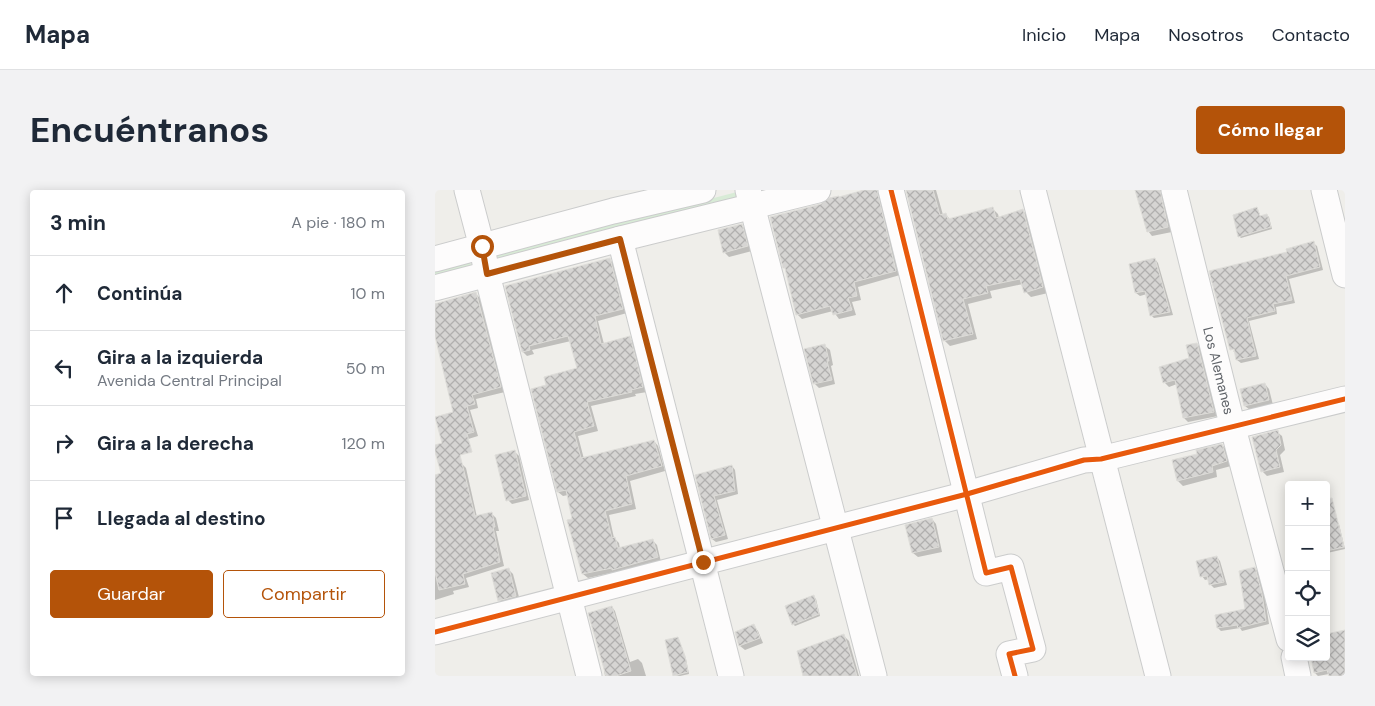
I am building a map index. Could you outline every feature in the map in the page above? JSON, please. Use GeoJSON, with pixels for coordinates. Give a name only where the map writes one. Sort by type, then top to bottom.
{"type":"FeatureCollection","features":[{"type":"Feature","properties":{"kind":"street"},"geometry":{"type":"LineString","coordinates":[[467,190],[589,676]]}},
{"type":"Feature","properties":{"kind":"street"},"geometry":{"type":"LineString","coordinates":[[435,259],[613,211],[703,190]]}},
{"type":"Feature","properties":{"kind":"street"},"geometry":{"type":"LineString","coordinates":[[435,288],[620,239],[750,198],[818,190]]}},
{"type":"Feature","properties":{"kind":"street"},"geometry":{"type":"LineString","coordinates":[[891,190],[986,573],[1011,567],[1033,649],[1009,654],[1015,676]]}},
{"type":"Feature","properties":{"kind":"street"},"geometry":{"type":"LineString","coordinates":[[1033,190],[1158,676]]}},
{"type":"Feature","properties":{"kind":"street","name":"Los Alemanes"},"geometry":{"type":"LineString","coordinates":[[1174,190],[1233,428],[1285,624]]}},
{"type":"Feature","properties":{"kind":"street"},"geometry":{"type":"LineString","coordinates":[[1324,190],[1345,275]]}},
{"type":"Feature","properties":{"kind":"street"},"geometry":{"type":"LineString","coordinates":[[750,198],[874,676]]}},
{"type":"Feature","properties":{"kind":"street"},"geometry":{"type":"LineString","coordinates":[[620,239],[731,676]]}},
{"type":"Feature","properties":{"kind":"street"},"geometry":{"type":"LineString","coordinates":[[436,627],[569,597],[836,529],[1084,460],[1101,459],[1345,399]]}},
{"type":"Feature","properties":{"kind":"street"},"geometry":{"type":"LineString","coordinates":[[1294,661],[1299,676]]}},
{"type":"Feature","properties":{"kind":"green space"},"geometry":{"type":"Polygon","coordinates":[[[737,192],[739,199],[498,260],[497,254],[737,192]]]}},
{"type":"Feature","properties":{"kind":"green space"},"geometry":{"type":"Polygon","coordinates":[[[469,260],[472,268],[435,278],[435,269],[469,260]]]}},
{"type":"Feature","properties":{"kind":"building"},"geometry":{"type":"Polygon","coordinates":[[[864,190],[877,190],[896,271],[854,282],[857,296],[848,298],[852,310],[833,315],[830,306],[796,315],[770,217],[821,204],[829,198],[864,190]]]}},
{"type":"Feature","properties":{"kind":"building"},"geometry":{"type":"Polygon","coordinates":[[[906,190],[933,190],[940,215],[946,213],[948,219],[993,207],[996,218],[1023,209],[1043,287],[1024,293],[1020,279],[986,286],[988,293],[963,299],[973,334],[943,341],[906,190]]]}},
{"type":"Feature","properties":{"kind":"building"},"geometry":{"type":"Polygon","coordinates":[[[1135,190],[1160,190],[1168,227],[1147,232],[1135,190]]]}},
{"type":"Feature","properties":{"kind":"building"},"geometry":{"type":"Polygon","coordinates":[[[1257,207],[1260,216],[1267,214],[1271,227],[1238,237],[1233,215],[1257,207]]]}},
{"type":"Feature","properties":{"kind":"building"},"geometry":{"type":"Polygon","coordinates":[[[742,224],[748,246],[723,253],[718,230],[742,224]]]}},
{"type":"Feature","properties":{"kind":"building"},"geometry":{"type":"Polygon","coordinates":[[[1314,241],[1320,267],[1286,276],[1292,300],[1273,304],[1275,311],[1247,318],[1256,356],[1236,360],[1234,349],[1230,350],[1209,271],[1287,252],[1286,249],[1314,241]]]}},
{"type":"Feature","properties":{"kind":"building"},"geometry":{"type":"Polygon","coordinates":[[[610,258],[623,309],[595,316],[601,344],[630,336],[643,387],[631,390],[632,392],[587,402],[594,426],[574,432],[581,458],[654,440],[662,466],[626,476],[632,504],[605,511],[612,538],[615,537],[618,548],[653,539],[658,557],[612,570],[612,568],[582,574],[567,520],[572,519],[566,490],[557,492],[531,389],[546,385],[544,377],[577,368],[568,336],[529,346],[530,350],[522,352],[505,286],[610,258]]]}},
{"type":"Feature","properties":{"kind":"building"},"geometry":{"type":"Polygon","coordinates":[[[1155,258],[1170,312],[1150,316],[1145,291],[1135,293],[1129,264],[1155,258]]]}},
{"type":"Feature","properties":{"kind":"building"},"geometry":{"type":"Polygon","coordinates":[[[476,292],[501,387],[472,395],[475,404],[467,406],[474,432],[467,434],[472,452],[460,455],[475,516],[492,512],[500,562],[463,574],[465,584],[439,590],[435,572],[435,475],[441,473],[435,445],[442,443],[435,417],[453,412],[435,336],[435,304],[476,292]]]}},
{"type":"Feature","properties":{"kind":"building"},"geometry":{"type":"Polygon","coordinates":[[[1197,343],[1214,412],[1183,418],[1175,380],[1163,383],[1159,367],[1189,358],[1186,345],[1197,343]]]}},
{"type":"Feature","properties":{"kind":"building"},"geometry":{"type":"Polygon","coordinates":[[[825,344],[832,380],[813,384],[804,349],[825,344]]]}},
{"type":"Feature","properties":{"kind":"building"},"geometry":{"type":"Polygon","coordinates":[[[1265,383],[1269,400],[1244,406],[1240,389],[1265,383]]]}},
{"type":"Feature","properties":{"kind":"building"},"geometry":{"type":"Polygon","coordinates":[[[1278,430],[1281,445],[1276,450],[1280,467],[1261,472],[1252,437],[1278,430]]]}},
{"type":"Feature","properties":{"kind":"building"},"geometry":{"type":"Polygon","coordinates":[[[1222,444],[1227,461],[1212,466],[1213,472],[1177,481],[1172,460],[1197,454],[1196,450],[1222,444]]]}},
{"type":"Feature","properties":{"kind":"building"},"geometry":{"type":"Polygon","coordinates":[[[515,450],[526,496],[506,501],[495,455],[515,450]]]}},
{"type":"Feature","properties":{"kind":"building"},"geometry":{"type":"Polygon","coordinates":[[[732,465],[735,491],[714,496],[725,535],[711,539],[695,475],[732,465]]]}},
{"type":"Feature","properties":{"kind":"building"},"geometry":{"type":"Polygon","coordinates":[[[1330,498],[1332,498],[1344,547],[1330,550],[1330,526],[1330,498]]]}},
{"type":"Feature","properties":{"kind":"building"},"geometry":{"type":"Polygon","coordinates":[[[932,518],[939,547],[912,553],[905,525],[932,518]]]}},
{"type":"Feature","properties":{"kind":"building"},"geometry":{"type":"Polygon","coordinates":[[[1217,556],[1224,582],[1209,585],[1207,576],[1200,577],[1196,561],[1217,556]]]}},
{"type":"Feature","properties":{"kind":"building"},"geometry":{"type":"Polygon","coordinates":[[[1255,567],[1266,621],[1238,628],[1237,625],[1217,628],[1215,615],[1245,609],[1239,571],[1255,567]]]}},
{"type":"Feature","properties":{"kind":"building"},"geometry":{"type":"Polygon","coordinates":[[[509,568],[516,596],[498,601],[491,573],[509,568]]]}},
{"type":"Feature","properties":{"kind":"building"},"geometry":{"type":"Polygon","coordinates":[[[814,595],[819,614],[792,625],[785,606],[814,595]]]}},
{"type":"Feature","properties":{"kind":"building"},"geometry":{"type":"Polygon","coordinates":[[[612,606],[631,671],[616,676],[606,676],[588,613],[612,606]]]}},
{"type":"Feature","properties":{"kind":"building"},"geometry":{"type":"Polygon","coordinates":[[[754,624],[760,638],[739,646],[735,632],[754,624]]]}},
{"type":"Feature","properties":{"kind":"building"},"geometry":{"type":"Polygon","coordinates":[[[1345,630],[1345,676],[1329,676],[1327,670],[1314,673],[1312,661],[1330,661],[1330,633],[1345,630]]]}},
{"type":"Feature","properties":{"kind":"building"},"geometry":{"type":"Polygon","coordinates":[[[844,634],[857,676],[803,676],[797,651],[844,634]]]}},
{"type":"Feature","properties":{"kind":"building"},"geometry":{"type":"Polygon","coordinates":[[[678,637],[685,656],[688,672],[673,676],[665,640],[678,637]]]}},
{"type":"Feature","properties":{"kind":"cycle path"},"geometry":{"type":"LineString","coordinates":[[891,190],[986,573],[1011,567],[1033,649],[1009,654],[1015,676]]}},
{"type":"Feature","properties":{"kind":"cycle path"},"geometry":{"type":"LineString","coordinates":[[435,632],[967,494],[1084,460],[1101,459],[1345,399]]}},
{"type":"Feature","properties":{"kind":"route"},"geometry":{"type":"LineString","coordinates":[[482,246],[487,274],[620,239],[703,562]]}}]}
